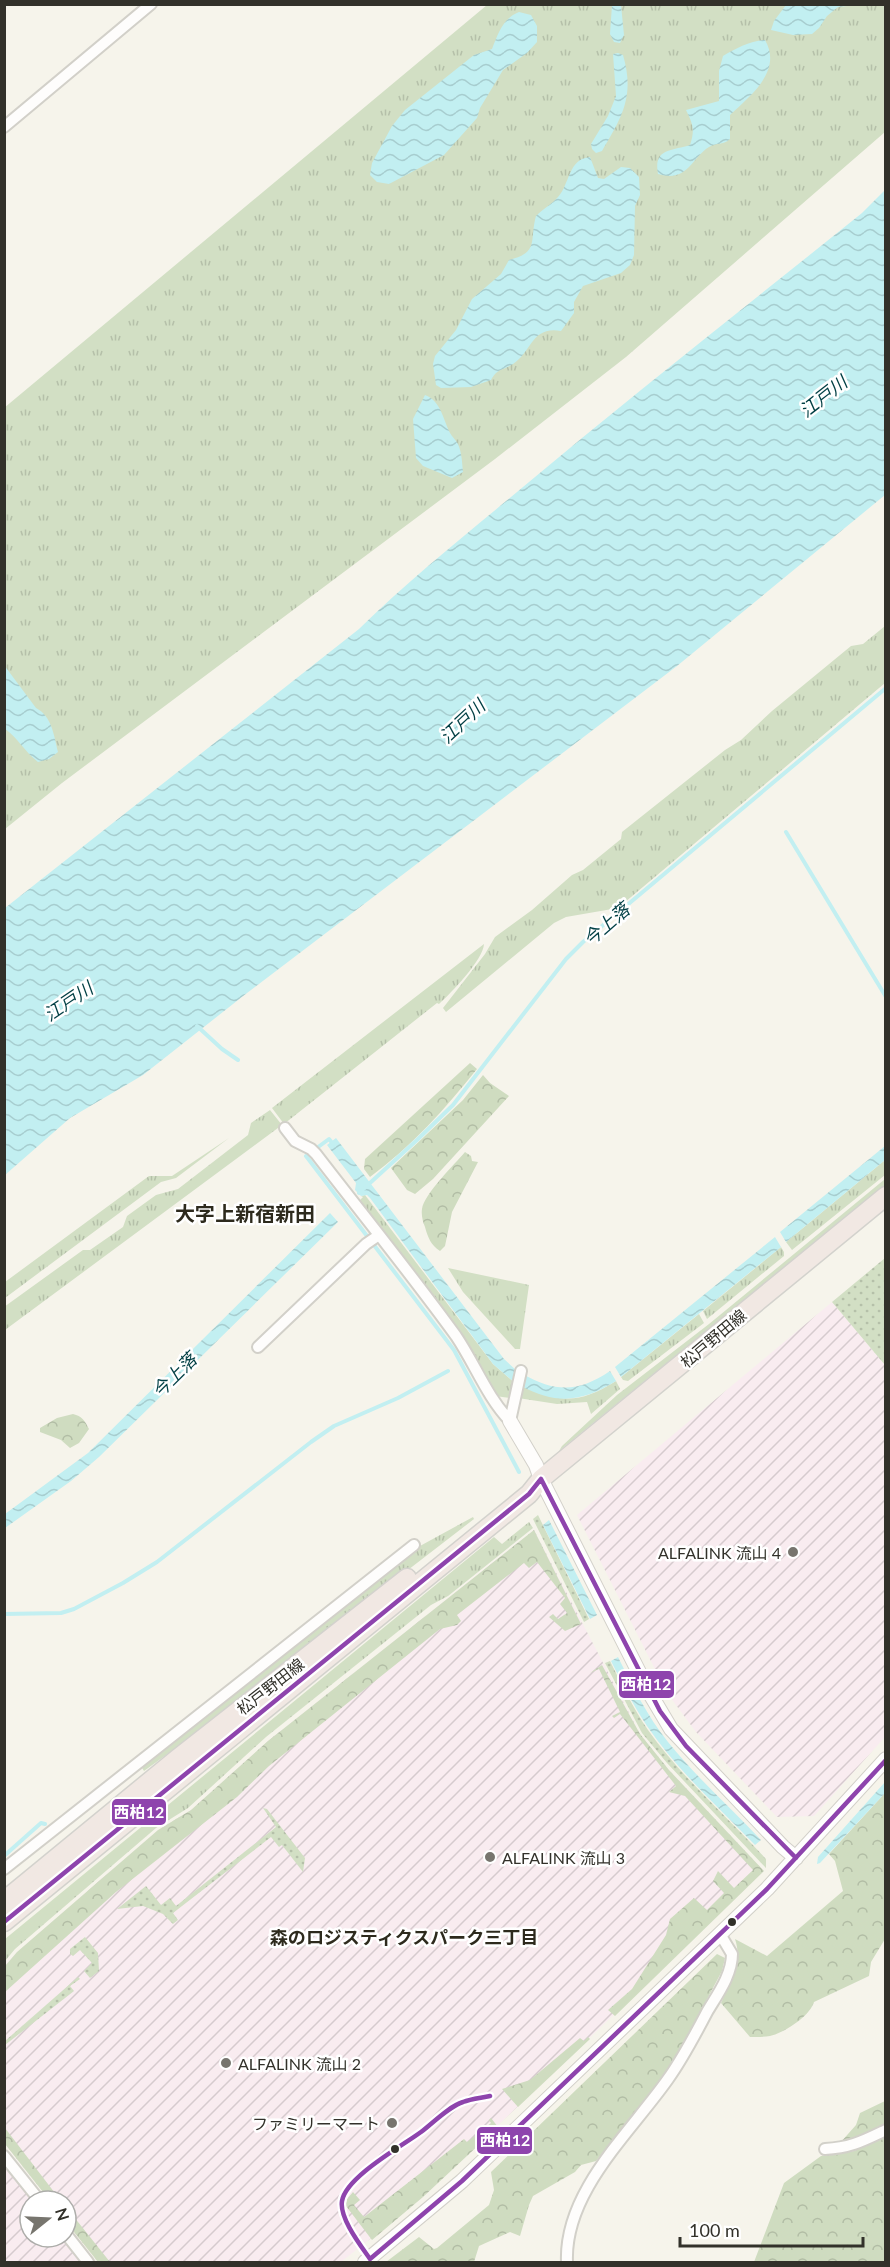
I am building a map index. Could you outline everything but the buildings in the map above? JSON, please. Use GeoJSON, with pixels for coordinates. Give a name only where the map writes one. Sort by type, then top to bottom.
{"type":"FeatureCollection","features":[{"type":"Feature","properties":{"kind":"main road","name":"松戸野田線"},"geometry":{"type":"LineString","coordinates":[[4,1922],[520,1501],[541,1479],[885,1196]]}},
{"type":"Feature","properties":{"kind":"main road","name":"松戸野田線"},"geometry":{"type":"LineString","coordinates":[[4,1901],[177,1759],[515,1493],[524,1486],[541,1479]]}},
{"type":"Feature","properties":{"kind":"main road"},"geometry":{"type":"LineString","coordinates":[[4,1888],[104,1807],[177,1759]]}},
{"type":"Feature","properties":{"kind":"street"},"geometry":{"type":"LineString","coordinates":[[4,127],[143,7]]}},
{"type":"Feature","properties":{"kind":"street"},"geometry":{"type":"LineString","coordinates":[[285,1128],[295,1141],[314,1151],[373,1239],[456,1337],[536,1465],[649,1692],[671,1728],[796,1858]]}},
{"type":"Feature","properties":{"kind":"street"},"geometry":{"type":"LineString","coordinates":[[258,1347],[373,1239]]}},
{"type":"Feature","properties":{"kind":"street"},"geometry":{"type":"LineString","coordinates":[[510,1421],[521,1371]]}},
{"type":"Feature","properties":{"kind":"street"},"geometry":{"type":"LineString","coordinates":[[4,1869],[414,1545]]}},
{"type":"Feature","properties":{"kind":"street"},"geometry":{"type":"LineString","coordinates":[[365,2262],[462,2181],[767,1889],[885,1760]]}},
{"type":"Feature","properties":{"kind":"street"},"geometry":{"type":"LineString","coordinates":[[567,2262],[566,2248],[574,2212],[612,2151],[679,2064],[726,1977],[732,1954],[720,1934]]}},
{"type":"Feature","properties":{"kind":"street"},"geometry":{"type":"LineString","coordinates":[[825,2149],[844,2148],[861,2143],[885,2130]]}},
{"type":"Feature","properties":{"kind":"street"},"geometry":{"type":"LineString","coordinates":[[4,2156],[30,2189]]}},
{"type":"Feature","properties":{"kind":"street"},"geometry":{"type":"LineString","coordinates":[[78,2249],[88,2262]]}},
{"type":"Feature","properties":{"kind":"shaded area"},"geometry":{"type":"Polygon","coordinates":[[[832,1302],[885,1365],[885,1737],[814,1816],[777,1817],[696,1732],[667,1693],[577,1515],[832,1302]]]}},
{"type":"Feature","properties":{"kind":"shaded area"},"geometry":{"type":"Polygon","coordinates":[[[534,1530],[640,1734],[669,1770],[764,1871],[423,2197],[341,2262],[98,2262],[78,2237],[78,2189],[41,2189],[5,2144],[4,1966],[17,1952],[158,1830],[191,1810],[268,1741],[534,1530]]]}},
{"type":"Feature","properties":{"kind":"shaded area"},"geometry":{"type":"Polygon","coordinates":[[[4,2165],[23,2189],[18,2189],[18,2249],[71,2249],[81,2262],[5,2262],[4,2165]]]}},
{"type":"Feature","properties":{"kind":"green space"},"geometry":{"type":"Polygon","coordinates":[[[487,5],[885,5],[885,132],[626,357],[495,459],[62,783],[5,829],[4,408],[487,5]]]}},
{"type":"Feature","properties":{"kind":"green space"},"geometry":{"type":"Polygon","coordinates":[[[885,626],[885,683],[618,908],[566,917],[554,923],[446,1012],[443,1008],[485,954],[495,937],[621,839],[622,832],[725,750],[741,740],[772,711],[851,646],[863,644],[885,626]]]}},
{"type":"Feature","properties":{"kind":"green space"},"geometry":{"type":"Polygon","coordinates":[[[484,944],[473,967],[439,1004],[437,1003],[284,1124],[272,1108],[484,944]]]}},
{"type":"Feature","properties":{"kind":"green space"},"geometry":{"type":"Polygon","coordinates":[[[470,1063],[477,1069],[453,1098],[414,1140],[370,1177],[364,1169],[365,1159],[470,1063]]]}},
{"type":"Feature","properties":{"kind":"green space"},"geometry":{"type":"Polygon","coordinates":[[[483,1075],[490,1083],[509,1096],[433,1179],[415,1194],[407,1190],[391,1168],[463,1100],[483,1075]]]}},
{"type":"Feature","properties":{"kind":"green space"},"geometry":{"type":"Polygon","coordinates":[[[270,1110],[282,1125],[5,1330],[4,1307],[83,1250],[90,1250],[123,1227],[127,1216],[156,1195],[178,1189],[248,1135],[251,1123],[270,1110]]]}},
{"type":"Feature","properties":{"kind":"green space"},"geometry":{"type":"Polygon","coordinates":[[[229,1138],[176,1178],[161,1182],[5,1298],[5,1282],[149,1176],[172,1176],[229,1138]]]}},
{"type":"Feature","properties":{"kind":"green space"},"geometry":{"type":"Polygon","coordinates":[[[465,1152],[471,1156],[472,1161],[478,1162],[452,1212],[445,1246],[440,1251],[429,1238],[423,1221],[422,1209],[428,1195],[465,1152]]]}},
{"type":"Feature","properties":{"kind":"green space"},"geometry":{"type":"Polygon","coordinates":[[[885,1160],[885,1175],[792,1250],[786,1242],[885,1160]]]}},
{"type":"Feature","properties":{"kind":"green space"},"geometry":{"type":"Polygon","coordinates":[[[885,1179],[885,1185],[559,1451],[617,1395],[709,1324],[885,1179]]]}},
{"type":"Feature","properties":{"kind":"green space"},"geometry":{"type":"Polygon","coordinates":[[[365,1195],[493,1364],[515,1383],[511,1398],[495,1396],[355,1199],[357,1197],[360,1200],[363,1197],[361,1196],[365,1195]]]}},
{"type":"Feature","properties":{"kind":"green space"},"geometry":{"type":"Polygon","coordinates":[[[781,1247],[784,1256],[707,1319],[703,1311],[781,1247]]]}},
{"type":"Feature","properties":{"kind":"green space"},"geometry":{"type":"Polygon","coordinates":[[[885,1258],[885,1365],[832,1302],[885,1258]]]}},
{"type":"Feature","properties":{"kind":"green space"},"geometry":{"type":"Polygon","coordinates":[[[448,1268],[529,1285],[520,1349],[515,1349],[463,1292],[448,1268]]]}},
{"type":"Feature","properties":{"kind":"green space"},"geometry":{"type":"Polygon","coordinates":[[[699,1314],[704,1323],[628,1381],[623,1380],[621,1377],[699,1314]]]}},
{"type":"Feature","properties":{"kind":"green space"},"geometry":{"type":"Polygon","coordinates":[[[616,1381],[620,1389],[591,1414],[587,1402],[557,1404],[518,1398],[521,1386],[559,1398],[570,1398],[591,1394],[616,1381]]]}},
{"type":"Feature","properties":{"kind":"green space"},"geometry":{"type":"Polygon","coordinates":[[[73,1414],[83,1419],[89,1429],[79,1443],[70,1448],[61,1440],[40,1432],[40,1428],[57,1418],[73,1414]]]}},
{"type":"Feature","properties":{"kind":"green space"},"geometry":{"type":"Polygon","coordinates":[[[538,1515],[589,1619],[584,1622],[533,1519],[538,1515]]]}},
{"type":"Feature","properties":{"kind":"green space"},"geometry":{"type":"Polygon","coordinates":[[[473,1517],[474,1519],[202,1729],[144,1771],[141,1766],[420,1546],[473,1517]]]}},
{"type":"Feature","properties":{"kind":"green space"},"geometry":{"type":"Polygon","coordinates":[[[529,1522],[533,1528],[448,1596],[431,1605],[266,1737],[188,1808],[156,1828],[15,1949],[5,1961],[5,1939],[494,1537],[502,1544],[529,1522]]]}},
{"type":"Feature","properties":{"kind":"green space"},"geometry":{"type":"Polygon","coordinates":[[[534,1530],[581,1624],[565,1631],[549,1617],[553,1614],[558,1619],[567,1613],[560,1604],[565,1598],[537,1562],[529,1568],[524,1563],[457,1615],[461,1621],[457,1625],[440,1629],[269,1766],[237,1797],[116,1892],[5,1992],[5,1966],[17,1952],[158,1830],[191,1810],[268,1741],[534,1530]]]}},
{"type":"Feature","properties":{"kind":"green space"},"geometry":{"type":"Polygon","coordinates":[[[610,1661],[648,1730],[690,1780],[766,1859],[766,1868],[667,1763],[642,1733],[605,1663],[610,1661]]]}},
{"type":"Feature","properties":{"kind":"green space"},"geometry":{"type":"Polygon","coordinates":[[[602,1665],[640,1734],[669,1770],[764,1871],[615,2016],[608,2010],[632,1989],[666,1935],[670,1919],[694,1898],[707,1910],[724,1893],[713,1881],[718,1871],[734,1888],[753,1870],[685,1796],[669,1792],[676,1786],[620,1714],[614,1718],[612,1716],[620,1712],[599,1669],[590,1673],[602,1665]]]}},
{"type":"Feature","properties":{"kind":"green space"},"geometry":{"type":"Polygon","coordinates":[[[885,1793],[885,1939],[871,1962],[869,1976],[814,2002],[802,2018],[782,2031],[770,2036],[750,2037],[721,2003],[737,1964],[735,1939],[767,1956],[843,1891],[835,1861],[829,1854],[885,1793]]]}},
{"type":"Feature","properties":{"kind":"green space"},"geometry":{"type":"Polygon","coordinates":[[[263,1808],[267,1809],[305,1858],[303,1872],[282,1845],[279,1847],[271,1837],[173,1913],[178,1920],[173,1924],[163,1914],[143,1906],[117,1909],[146,1886],[161,1905],[170,1898],[176,1906],[276,1827],[263,1808]]]}},
{"type":"Feature","properties":{"kind":"green space"},"geometry":{"type":"Polygon","coordinates":[[[85,1937],[98,1953],[99,1971],[90,1978],[84,1971],[92,1963],[80,1950],[73,1956],[70,1954],[70,1949],[85,1937]]]}},
{"type":"Feature","properties":{"kind":"green space"},"geometry":{"type":"Polygon","coordinates":[[[717,1954],[725,1958],[722,1971],[671,2067],[596,2161],[581,2165],[575,2172],[533,2196],[520,2236],[510,2232],[479,2246],[474,2262],[386,2262],[419,2237],[434,2249],[437,2248],[489,2205],[494,2190],[491,2172],[717,1954]]]}},
{"type":"Feature","properties":{"kind":"green space"},"geometry":{"type":"Polygon","coordinates":[[[78,1977],[80,1979],[70,1986],[74,1991],[5,2045],[5,2041],[78,1977]]]}},
{"type":"Feature","properties":{"kind":"green space"},"geometry":{"type":"Polygon","coordinates":[[[588,2037],[590,2039],[518,2107],[502,2089],[530,2080],[580,2038],[584,2041],[588,2037]]]}},
{"type":"Feature","properties":{"kind":"green space"},"geometry":{"type":"Polygon","coordinates":[[[885,2101],[885,2125],[858,2140],[840,2143],[856,2125],[860,2113],[885,2101]]]}},
{"type":"Feature","properties":{"kind":"green space"},"geometry":{"type":"Polygon","coordinates":[[[491,2118],[498,2127],[423,2197],[372,2240],[346,2206],[347,2199],[353,2192],[360,2200],[354,2205],[364,2217],[464,2139],[467,2142],[491,2123],[489,2120],[491,2118]]]}},
{"type":"Feature","properties":{"kind":"green space"},"geometry":{"type":"Polygon","coordinates":[[[5,2128],[52,2189],[41,2189],[5,2144],[5,2128]]]}},
{"type":"Feature","properties":{"kind":"green space"},"geometry":{"type":"Polygon","coordinates":[[[885,2136],[885,2262],[754,2262],[784,2183],[821,2156],[854,2151],[885,2136]]]}},
{"type":"Feature","properties":{"kind":"green space"},"geometry":{"type":"Polygon","coordinates":[[[78,2222],[110,2262],[98,2262],[78,2237],[78,2222]]]}},
{"type":"Feature","properties":{"kind":"water"},"geometry":{"type":"Polygon","coordinates":[[[612,5],[621,5],[624,35],[620,43],[614,42],[610,34],[612,5]]]}},
{"type":"Feature","properties":{"kind":"water"},"geometry":{"type":"Polygon","coordinates":[[[786,5],[855,5],[838,7],[812,34],[793,35],[771,30],[774,21],[786,5]]]}},
{"type":"Feature","properties":{"kind":"water"},"geometry":{"type":"Polygon","coordinates":[[[519,12],[531,15],[537,26],[537,42],[527,53],[503,70],[480,108],[477,118],[444,155],[389,184],[377,182],[370,175],[372,163],[392,126],[405,110],[474,55],[492,49],[505,22],[519,12]]]}},
{"type":"Feature","properties":{"kind":"water"},"geometry":{"type":"Polygon","coordinates":[[[765,40],[770,62],[767,72],[755,91],[730,115],[730,139],[709,147],[683,172],[668,176],[658,174],[658,159],[661,155],[690,145],[692,127],[686,110],[719,101],[719,71],[723,56],[748,44],[765,40]]]}},
{"type":"Feature","properties":{"kind":"water"},"geometry":{"type":"Polygon","coordinates":[[[613,54],[623,55],[628,83],[627,94],[621,116],[602,151],[596,153],[591,144],[608,116],[616,96],[613,54]]]}},
{"type":"Feature","properties":{"kind":"water"},"geometry":{"type":"Polygon","coordinates":[[[590,157],[598,178],[604,179],[621,167],[630,168],[639,177],[640,195],[635,206],[634,255],[630,265],[621,273],[583,286],[574,302],[574,313],[561,331],[551,330],[538,336],[519,359],[498,372],[491,380],[471,387],[441,388],[436,385],[433,364],[435,356],[456,330],[472,299],[501,274],[509,260],[519,257],[529,249],[532,244],[536,216],[562,192],[577,162],[590,157]]]}},
{"type":"Feature","properties":{"kind":"water","name":"江戸川"},"geometry":{"type":"Polygon","coordinates":[[[885,190],[885,495],[677,666],[247,993],[143,1075],[70,1118],[5,1175],[5,908],[359,629],[461,539],[607,417],[862,213],[885,190]]]}},
{"type":"Feature","properties":{"kind":"water"},"geometry":{"type":"Polygon","coordinates":[[[425,395],[438,406],[459,447],[463,472],[452,478],[423,466],[416,458],[413,419],[425,395]]]}},
{"type":"Feature","properties":{"kind":"water"},"geometry":{"type":"Polygon","coordinates":[[[4,665],[36,708],[49,721],[58,752],[49,759],[38,762],[5,729],[4,665]]]}},
{"type":"Feature","properties":{"kind":"water"},"geometry":{"type":"Polygon","coordinates":[[[336,1138],[504,1359],[517,1371],[515,1383],[493,1364],[370,1198],[367,1195],[361,1196],[355,1190],[356,1183],[327,1145],[336,1138]]]}},
{"type":"Feature","properties":{"kind":"water"},"geometry":{"type":"Polygon","coordinates":[[[885,1146],[885,1160],[786,1242],[780,1232],[885,1146]]]}},
{"type":"Feature","properties":{"kind":"water"},"geometry":{"type":"Polygon","coordinates":[[[330,1213],[338,1222],[99,1457],[71,1481],[5,1528],[5,1514],[88,1453],[330,1213]]]}},
{"type":"Feature","properties":{"kind":"water"},"geometry":{"type":"Polygon","coordinates":[[[775,1237],[781,1247],[621,1377],[615,1367],[775,1237]]]}},
{"type":"Feature","properties":{"kind":"water"},"geometry":{"type":"Polygon","coordinates":[[[610,1371],[616,1381],[580,1397],[546,1396],[521,1386],[523,1374],[546,1384],[567,1388],[588,1383],[610,1371]]]}},
{"type":"Feature","properties":{"kind":"water"},"geometry":{"type":"Polygon","coordinates":[[[549,1520],[597,1615],[590,1619],[543,1525],[549,1520]]]}},
{"type":"Feature","properties":{"kind":"water"},"geometry":{"type":"Polygon","coordinates":[[[618,1657],[660,1732],[690,1767],[761,1840],[755,1845],[698,1788],[647,1726],[611,1661],[618,1657]]]}},
{"type":"Feature","properties":{"kind":"water"},"geometry":{"type":"Polygon","coordinates":[[[885,1782],[885,1793],[817,1864],[818,1857],[885,1782]]]}},
{"type":"Feature","properties":{"kind":"waterway","name":"今上落"},"geometry":{"type":"LineString","coordinates":[[359,1193],[453,1105],[566,959],[583,942],[886,688]]}},
{"type":"Feature","properties":{"kind":"waterway"},"geometry":{"type":"LineString","coordinates":[[786,832],[886,997]]}},
{"type":"Feature","properties":{"kind":"waterway"},"geometry":{"type":"LineString","coordinates":[[197,1026],[238,1060]]}},
{"type":"Feature","properties":{"kind":"waterway"},"geometry":{"type":"LineString","coordinates":[[333,1144],[329,1139],[306,1156],[454,1350],[519,1472]]}},
{"type":"Feature","properties":{"kind":"waterway"},"geometry":{"type":"LineString","coordinates":[[4,1614],[61,1613],[74,1609],[123,1583],[157,1562],[334,1426],[398,1398],[448,1371]]}},
{"type":"Feature","properties":{"kind":"waterway"},"geometry":{"type":"LineString","coordinates":[[4,1856],[41,1823],[45,1824]]}},
{"type":"Feature","properties":{"kind":"transit line","name":"西柏12"},"geometry":{"type":"LineString","coordinates":[[541,1479],[660,1711],[686,1746],[796,1858]]}},
{"type":"Feature","properties":{"kind":"transit line","name":"西柏12"},"geometry":{"type":"LineString","coordinates":[[4,1922],[529,1494],[541,1479]]}},
{"type":"Feature","properties":{"kind":"transit line","name":"西柏12"},"geometry":{"type":"LineString","coordinates":[[370,2259],[462,2181],[767,1889],[886,1760]]}},
{"type":"Feature","properties":{"kind":"transit line","name":"西柏12"},"geometry":{"type":"LineString","coordinates":[[370,2259],[352,2232],[342,2208],[342,2201],[353,2182],[457,2104],[490,2096]]}},
{"type":"Feature","properties":{"kind":"place","name":"ALFALINK 流山 4"},"geometry":{"type":"Point","coordinates":[793,1552]}},
{"type":"Feature","properties":{"kind":"place","name":"ALFALINK 流山 3"},"geometry":{"type":"Point","coordinates":[490,1857]}},
{"type":"Feature","properties":{"kind":"place","name":"ALFALINK 流山 2"},"geometry":{"type":"Point","coordinates":[226,2063]}},
{"type":"Feature","properties":{"kind":"place","name":"ファミリーマート"},"geometry":{"type":"Point","coordinates":[392,2123]}},
{"type":"Feature","properties":{"kind":"district","name":"大字上新宿新田"},"geometry":{"type":"Point","coordinates":[245,1213]}},
{"type":"Feature","properties":{"kind":"district","name":"森のロジスティクスパーク三丁目"},"geometry":{"type":"Point","coordinates":[404,1937]}}]}
